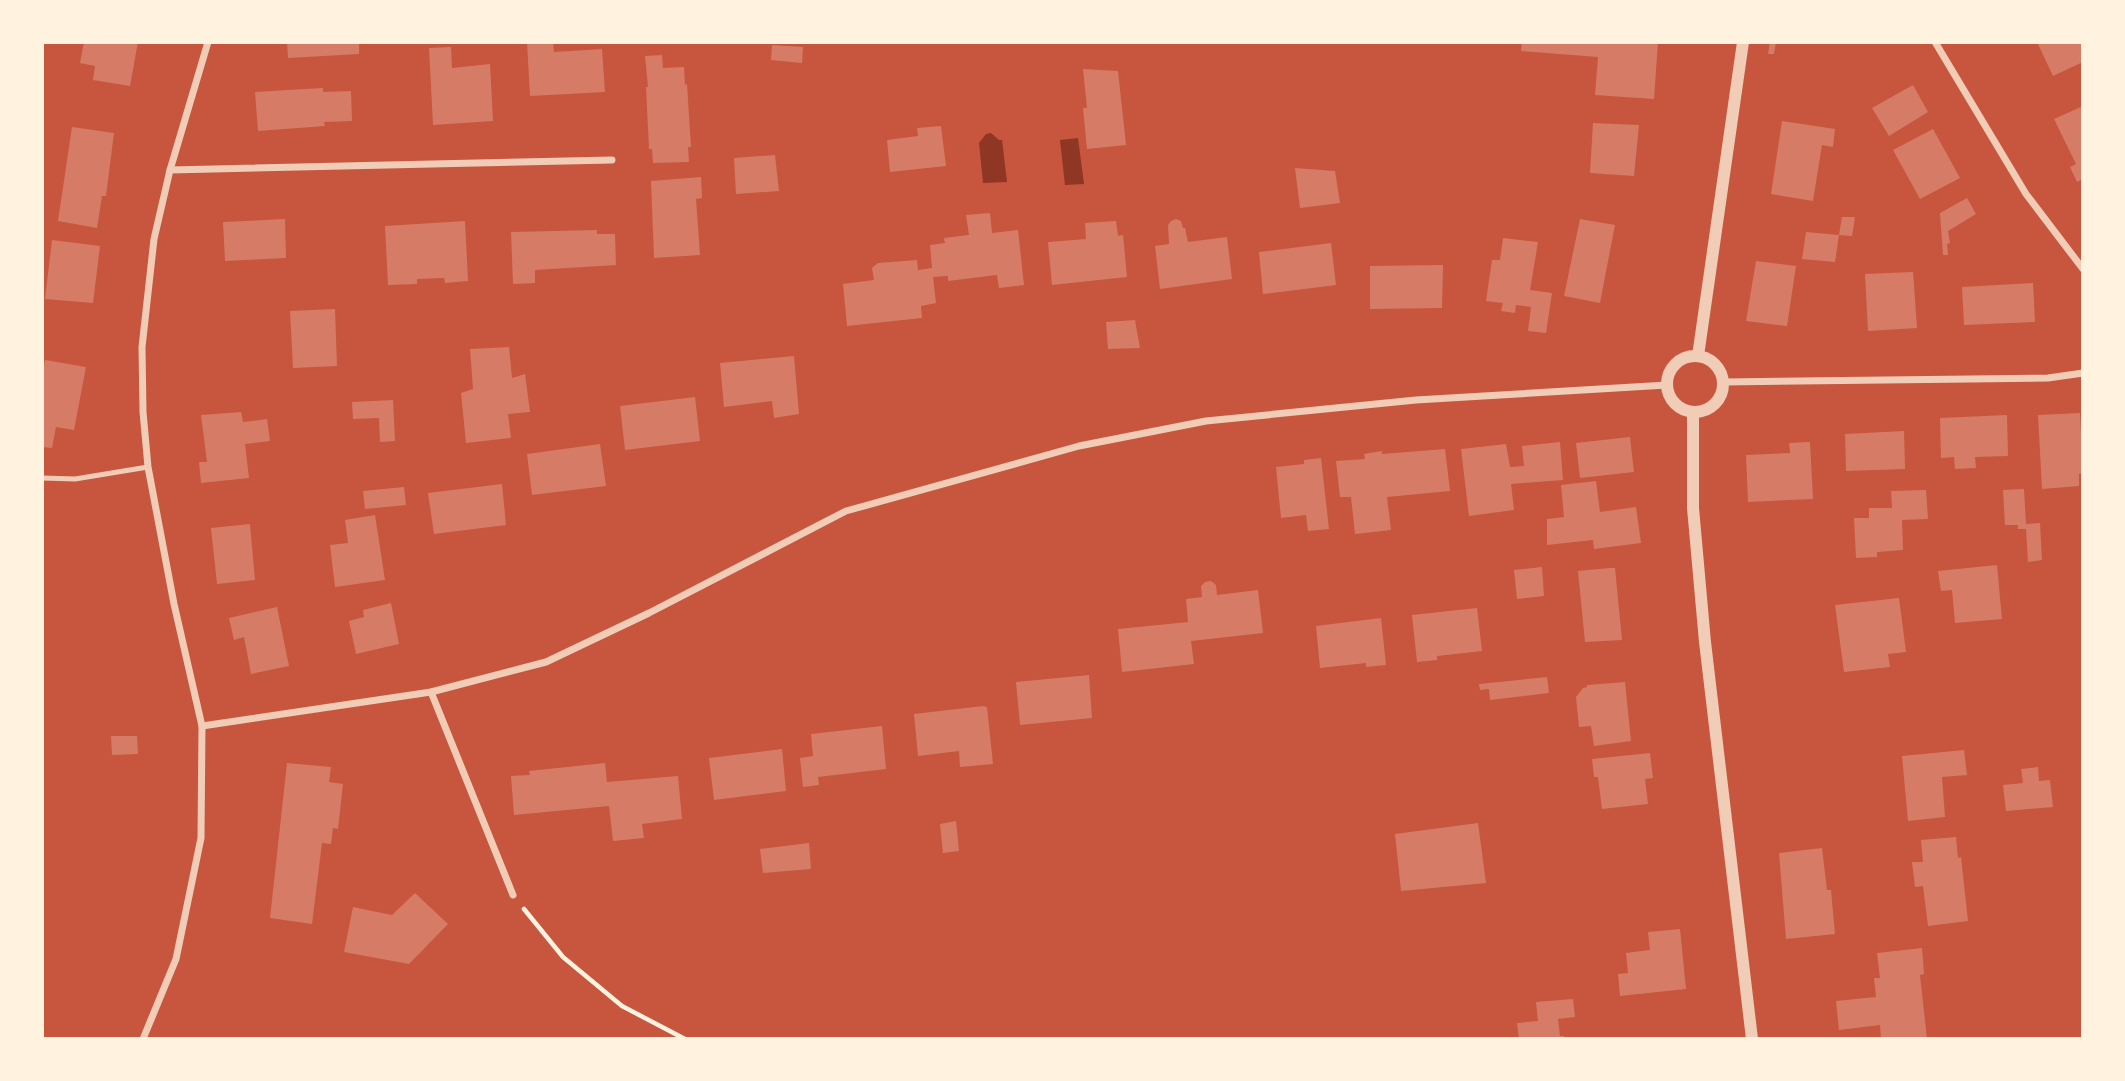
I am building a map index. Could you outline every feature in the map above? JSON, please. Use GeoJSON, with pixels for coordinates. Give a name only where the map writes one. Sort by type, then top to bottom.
{"type":"FeatureCollection","features":[{"type":"Feature","properties":{"kind":"street"},"geometry":{"type":"LineString","coordinates":[[143,1039],[176,959],[201,838],[202,726],[171,590],[148,467],[142,412],[142,347],[154,239],[170,170],[208,42]]}},
{"type":"Feature","properties":{"kind":"street"},"geometry":{"type":"LineString","coordinates":[[1698,356],[1743,42]]}},
{"type":"Feature","properties":{"kind":"street"},"geometry":{"type":"LineString","coordinates":[[1935,42],[2026,194],[2083,269]]}},
{"type":"Feature","properties":{"kind":"street"},"geometry":{"type":"LineString","coordinates":[[170,170],[612,160]]}},
{"type":"Feature","properties":{"kind":"street"},"geometry":{"type":"LineString","coordinates":[[1698,356],[1713,362],[1724,382],[1718,401],[1703,412],[1693,413],[1678,407],[1672,400],[1667,385],[1673,367],[1688,357],[1698,356]]}},
{"type":"Feature","properties":{"kind":"street"},"geometry":{"type":"LineString","coordinates":[[1724,382],[2048,378],[2083,373]]}},
{"type":"Feature","properties":{"kind":"street"},"geometry":{"type":"LineString","coordinates":[[202,726],[431,692],[546,662],[649,613],[846,510],[1079,446],[1206,421],[1416,400],[1667,385]]}},
{"type":"Feature","properties":{"kind":"street"},"geometry":{"type":"LineString","coordinates":[[1693,413],[1693,508],[1705,642],[1752,1039]]}},
{"type":"Feature","properties":{"kind":"street"},"geometry":{"type":"LineString","coordinates":[[431,692],[513,895]]}},
{"type":"Feature","properties":{"kind":"lane"},"geometry":{"type":"LineString","coordinates":[[42,478],[75,479],[148,467]]}},
{"type":"Feature","properties":{"kind":"path"},"geometry":{"type":"LineString","coordinates":[[513,895],[563,957],[622,1006],[685,1039]]}},
{"type":"Feature","properties":{"kind":"shaded area"},"geometry":{"type":"Polygon","coordinates":[[[991,133],[1002,140],[1007,182],[983,183],[979,143],[986,134],[991,133]]]}},
{"type":"Feature","properties":{"kind":"shaded area"},"geometry":{"type":"Polygon","coordinates":[[[1078,138],[1084,184],[1065,185],[1060,140],[1078,138]]]}},
{"type":"Feature","properties":{"kind":"building"},"geometry":{"type":"Polygon","coordinates":[[[84,42],[138,42],[130,86],[93,80],[95,66],[80,63],[84,42]]]}},
{"type":"Feature","properties":{"kind":"building"},"geometry":{"type":"Polygon","coordinates":[[[287,42],[359,42],[359,54],[288,58],[287,42]]]}},
{"type":"Feature","properties":{"kind":"building"},"geometry":{"type":"Polygon","coordinates":[[[527,42],[553,42],[554,52],[602,49],[605,92],[530,96],[527,42]]]}},
{"type":"Feature","properties":{"kind":"building"},"geometry":{"type":"Polygon","coordinates":[[[1522,42],[1658,42],[1654,99],[1595,95],[1598,57],[1521,51],[1522,42]]]}},
{"type":"Feature","properties":{"kind":"building"},"geometry":{"type":"Polygon","coordinates":[[[1770,42],[1776,42],[1774,54],[1768,54],[1770,42]]]}},
{"type":"Feature","properties":{"kind":"building"},"geometry":{"type":"Polygon","coordinates":[[[2037,42],[2083,42],[2083,62],[2053,76],[2037,42]]]}},
{"type":"Feature","properties":{"kind":"building"},"geometry":{"type":"Polygon","coordinates":[[[772,45],[803,47],[802,63],[771,60],[772,45]]]}},
{"type":"Feature","properties":{"kind":"building"},"geometry":{"type":"Polygon","coordinates":[[[451,47],[452,68],[490,64],[493,121],[433,125],[429,48],[451,47]]]}},
{"type":"Feature","properties":{"kind":"building"},"geometry":{"type":"Polygon","coordinates":[[[662,55],[663,68],[684,67],[691,147],[688,147],[689,162],[653,163],[652,149],[649,149],[645,56],[662,55]]]}},
{"type":"Feature","properties":{"kind":"building"},"geometry":{"type":"Polygon","coordinates":[[[1083,69],[1118,71],[1126,145],[1087,149],[1083,69]]]}},
{"type":"Feature","properties":{"kind":"building"},"geometry":{"type":"Polygon","coordinates":[[[1913,85],[1928,112],[1889,136],[1872,108],[1913,85]]]}},
{"type":"Feature","properties":{"kind":"building"},"geometry":{"type":"Polygon","coordinates":[[[323,88],[323,92],[351,91],[352,121],[324,122],[325,126],[258,131],[255,92],[323,88]]]}},
{"type":"Feature","properties":{"kind":"building"},"geometry":{"type":"Polygon","coordinates":[[[2083,106],[2083,179],[2077,182],[2070,167],[2076,164],[2054,119],[2083,106]]]}},
{"type":"Feature","properties":{"kind":"building"},"geometry":{"type":"Polygon","coordinates":[[[1782,121],[1835,129],[1833,147],[1822,145],[1813,201],[1771,194],[1782,121]]]}},
{"type":"Feature","properties":{"kind":"building"},"geometry":{"type":"Polygon","coordinates":[[[1593,123],[1639,125],[1634,176],[1590,173],[1593,123]]]}},
{"type":"Feature","properties":{"kind":"building"},"geometry":{"type":"Polygon","coordinates":[[[941,126],[946,166],[890,172],[887,140],[918,136],[917,128],[941,126]]]}},
{"type":"Feature","properties":{"kind":"building"},"geometry":{"type":"Polygon","coordinates":[[[72,127],[114,133],[106,196],[102,196],[97,228],[58,221],[72,127]]]}},
{"type":"Feature","properties":{"kind":"building"},"geometry":{"type":"Polygon","coordinates":[[[1933,129],[1960,178],[1920,199],[1893,150],[1933,129]]]}},
{"type":"Feature","properties":{"kind":"building"},"geometry":{"type":"Polygon","coordinates":[[[775,155],[779,191],[736,194],[734,158],[775,155]]]}},
{"type":"Feature","properties":{"kind":"building"},"geometry":{"type":"Polygon","coordinates":[[[1295,168],[1335,171],[1340,203],[1300,208],[1295,168]]]}},
{"type":"Feature","properties":{"kind":"building"},"geometry":{"type":"Polygon","coordinates":[[[701,177],[702,198],[696,199],[700,255],[654,258],[651,181],[701,177]]]}},
{"type":"Feature","properties":{"kind":"building"},"geometry":{"type":"Polygon","coordinates":[[[1967,198],[1976,214],[1948,231],[1948,255],[1943,255],[1940,213],[1967,198]]]}},
{"type":"Feature","properties":{"kind":"building"},"geometry":{"type":"Polygon","coordinates":[[[990,213],[992,233],[1018,230],[1024,285],[999,288],[997,275],[948,281],[948,276],[933,277],[936,303],[921,306],[922,318],[847,326],[843,284],[874,280],[872,268],[878,263],[917,260],[918,270],[932,268],[930,245],[945,243],[944,238],[969,235],[966,215],[990,213]]]}},
{"type":"Feature","properties":{"kind":"building"},"geometry":{"type":"Polygon","coordinates":[[[1842,217],[1855,217],[1852,236],[1839,235],[1842,217]]]}},
{"type":"Feature","properties":{"kind":"building"},"geometry":{"type":"Polygon","coordinates":[[[285,219],[286,258],[225,261],[223,222],[285,219]]]}},
{"type":"Feature","properties":{"kind":"building"},"geometry":{"type":"Polygon","coordinates":[[[1176,219],[1181,221],[1185,228],[1188,242],[1227,237],[1232,279],[1160,289],[1155,246],[1169,244],[1168,225],[1176,219]]]}},
{"type":"Feature","properties":{"kind":"building"},"geometry":{"type":"Polygon","coordinates":[[[1580,219],[1615,225],[1600,303],[1564,296],[1580,219]]]}},
{"type":"Feature","properties":{"kind":"building"},"geometry":{"type":"Polygon","coordinates":[[[465,221],[468,281],[445,283],[444,278],[417,279],[417,284],[388,285],[385,226],[465,221]]]}},
{"type":"Feature","properties":{"kind":"building"},"geometry":{"type":"Polygon","coordinates":[[[1116,221],[1118,236],[1123,235],[1127,277],[1052,285],[1048,242],[1086,239],[1085,223],[1116,221]]]}},
{"type":"Feature","properties":{"kind":"building"},"geometry":{"type":"Polygon","coordinates":[[[597,230],[597,234],[615,234],[616,265],[535,270],[535,283],[513,284],[511,232],[597,230]]]}},
{"type":"Feature","properties":{"kind":"building"},"geometry":{"type":"Polygon","coordinates":[[[1806,232],[1839,235],[1835,262],[1802,259],[1806,232]]]}},
{"type":"Feature","properties":{"kind":"building"},"geometry":{"type":"Polygon","coordinates":[[[1503,238],[1538,242],[1530,290],[1552,293],[1546,333],[1528,331],[1531,307],[1516,305],[1515,313],[1501,311],[1503,303],[1486,301],[1492,260],[1500,260],[1503,238]]]}},
{"type":"Feature","properties":{"kind":"building"},"geometry":{"type":"Polygon","coordinates":[[[52,240],[100,246],[93,303],[45,299],[52,240]]]}},
{"type":"Feature","properties":{"kind":"building"},"geometry":{"type":"Polygon","coordinates":[[[1331,243],[1336,285],[1263,294],[1259,252],[1331,243]]]}},
{"type":"Feature","properties":{"kind":"building"},"geometry":{"type":"Polygon","coordinates":[[[1756,261],[1796,266],[1787,326],[1746,321],[1756,261]]]}},
{"type":"Feature","properties":{"kind":"building"},"geometry":{"type":"Polygon","coordinates":[[[1443,265],[1442,308],[1370,309],[1370,266],[1443,265]]]}},
{"type":"Feature","properties":{"kind":"building"},"geometry":{"type":"Polygon","coordinates":[[[1913,272],[1917,328],[1868,331],[1865,274],[1913,272]]]}},
{"type":"Feature","properties":{"kind":"building"},"geometry":{"type":"Polygon","coordinates":[[[2033,283],[2035,322],[1964,325],[1962,287],[2033,283]]]}},
{"type":"Feature","properties":{"kind":"building"},"geometry":{"type":"Polygon","coordinates":[[[335,309],[337,366],[293,368],[290,311],[335,309]]]}},
{"type":"Feature","properties":{"kind":"building"},"geometry":{"type":"Polygon","coordinates":[[[1135,320],[1140,348],[1108,349],[1106,322],[1135,320]]]}},
{"type":"Feature","properties":{"kind":"building"},"geometry":{"type":"Polygon","coordinates":[[[509,347],[512,378],[525,374],[530,412],[508,414],[511,438],[466,443],[461,393],[473,389],[470,349],[509,347]]]}},
{"type":"Feature","properties":{"kind":"building"},"geometry":{"type":"Polygon","coordinates":[[[794,356],[799,414],[774,418],[772,401],[724,407],[720,363],[794,356]]]}},
{"type":"Feature","properties":{"kind":"building"},"geometry":{"type":"Polygon","coordinates":[[[45,360],[86,367],[74,430],[56,427],[52,448],[42,447],[42,376],[45,360]]]}},
{"type":"Feature","properties":{"kind":"building"},"geometry":{"type":"Polygon","coordinates":[[[695,397],[700,441],[625,450],[620,406],[695,397]]]}},
{"type":"Feature","properties":{"kind":"building"},"geometry":{"type":"Polygon","coordinates":[[[393,400],[395,441],[380,442],[379,418],[353,419],[352,402],[393,400]]]}},
{"type":"Feature","properties":{"kind":"building"},"geometry":{"type":"Polygon","coordinates":[[[241,412],[243,422],[267,419],[270,441],[245,444],[249,478],[201,483],[199,462],[207,462],[201,415],[241,412]]]}},
{"type":"Feature","properties":{"kind":"building"},"geometry":{"type":"Polygon","coordinates":[[[2080,413],[2083,473],[2079,474],[2079,486],[2042,489],[2038,415],[2080,413]]]}},
{"type":"Feature","properties":{"kind":"building"},"geometry":{"type":"Polygon","coordinates":[[[2007,415],[2008,456],[1975,457],[1976,468],[1955,469],[1954,457],[1941,458],[1940,418],[2007,415]]]}},
{"type":"Feature","properties":{"kind":"building"},"geometry":{"type":"Polygon","coordinates":[[[1904,431],[1905,469],[1846,471],[1845,434],[1904,431]]]}},
{"type":"Feature","properties":{"kind":"building"},"geometry":{"type":"Polygon","coordinates":[[[1630,437],[1634,472],[1580,478],[1576,443],[1630,437]]]}},
{"type":"Feature","properties":{"kind":"building"},"geometry":{"type":"Polygon","coordinates":[[[1560,442],[1563,480],[1511,484],[1514,510],[1469,516],[1461,449],[1506,444],[1510,467],[1524,466],[1522,446],[1560,442]]]}},
{"type":"Feature","properties":{"kind":"building"},"geometry":{"type":"Polygon","coordinates":[[[1810,442],[1813,499],[1748,502],[1746,455],[1790,453],[1789,443],[1810,442]]]}},
{"type":"Feature","properties":{"kind":"building"},"geometry":{"type":"Polygon","coordinates":[[[600,444],[606,486],[532,495],[527,454],[600,444]]]}},
{"type":"Feature","properties":{"kind":"building"},"geometry":{"type":"Polygon","coordinates":[[[1445,449],[1450,491],[1387,497],[1391,530],[1355,534],[1351,497],[1340,497],[1336,461],[1365,459],[1364,454],[1382,451],[1382,454],[1445,449]]]}},
{"type":"Feature","properties":{"kind":"building"},"geometry":{"type":"Polygon","coordinates":[[[1321,458],[1329,529],[1308,531],[1306,515],[1281,518],[1276,467],[1304,464],[1304,460],[1321,458]]]}},
{"type":"Feature","properties":{"kind":"building"},"geometry":{"type":"Polygon","coordinates":[[[1596,481],[1600,512],[1636,507],[1641,543],[1594,549],[1593,540],[1547,545],[1547,519],[1564,517],[1561,485],[1596,481]]]}},
{"type":"Feature","properties":{"kind":"building"},"geometry":{"type":"Polygon","coordinates":[[[502,484],[506,525],[434,534],[428,493],[502,484]]]}},
{"type":"Feature","properties":{"kind":"building"},"geometry":{"type":"Polygon","coordinates":[[[404,487],[406,505],[365,509],[363,491],[404,487]]]}},
{"type":"Feature","properties":{"kind":"building"},"geometry":{"type":"Polygon","coordinates":[[[2024,489],[2026,524],[2040,523],[2042,560],[2028,562],[2026,529],[2018,529],[2018,525],[2005,525],[2003,490],[2024,489]]]}},
{"type":"Feature","properties":{"kind":"building"},"geometry":{"type":"Polygon","coordinates":[[[1926,490],[1928,519],[1902,520],[1903,550],[1877,552],[1877,557],[1856,558],[1854,518],[1869,518],[1869,508],[1892,508],[1891,491],[1926,490]]]}},
{"type":"Feature","properties":{"kind":"building"},"geometry":{"type":"Polygon","coordinates":[[[375,515],[385,580],[335,587],[330,545],[348,543],[345,520],[375,515]]]}},
{"type":"Feature","properties":{"kind":"building"},"geometry":{"type":"Polygon","coordinates":[[[250,524],[255,580],[217,584],[211,528],[250,524]]]}},
{"type":"Feature","properties":{"kind":"building"},"geometry":{"type":"Polygon","coordinates":[[[1997,565],[2002,619],[1955,623],[1952,590],[1941,591],[1938,571],[1997,565]]]}},
{"type":"Feature","properties":{"kind":"building"},"geometry":{"type":"Polygon","coordinates":[[[1542,567],[1544,596],[1517,599],[1514,570],[1542,567]]]}},
{"type":"Feature","properties":{"kind":"building"},"geometry":{"type":"Polygon","coordinates":[[[1615,568],[1622,640],[1585,642],[1578,571],[1615,568]]]}},
{"type":"Feature","properties":{"kind":"building"},"geometry":{"type":"Polygon","coordinates":[[[1211,581],[1216,585],[1217,595],[1258,590],[1263,633],[1191,641],[1194,664],[1122,672],[1118,629],[1188,622],[1186,599],[1202,597],[1201,586],[1211,581]]]}},
{"type":"Feature","properties":{"kind":"building"},"geometry":{"type":"Polygon","coordinates":[[[1899,598],[1906,652],[1888,654],[1890,667],[1844,672],[1835,605],[1899,598]]]}},
{"type":"Feature","properties":{"kind":"building"},"geometry":{"type":"Polygon","coordinates":[[[391,603],[399,644],[356,654],[349,621],[364,617],[363,610],[391,603]]]}},
{"type":"Feature","properties":{"kind":"building"},"geometry":{"type":"Polygon","coordinates":[[[277,607],[289,666],[251,674],[244,637],[234,640],[229,618],[277,607]]]}},
{"type":"Feature","properties":{"kind":"building"},"geometry":{"type":"Polygon","coordinates":[[[1477,608],[1482,651],[1437,656],[1437,660],[1417,662],[1412,615],[1477,608]]]}},
{"type":"Feature","properties":{"kind":"building"},"geometry":{"type":"Polygon","coordinates":[[[1381,618],[1386,665],[1366,667],[1366,663],[1320,668],[1316,626],[1381,618]]]}},
{"type":"Feature","properties":{"kind":"building"},"geometry":{"type":"Polygon","coordinates":[[[1089,675],[1092,718],[1020,725],[1016,682],[1089,675]]]}},
{"type":"Feature","properties":{"kind":"building"},"geometry":{"type":"Polygon","coordinates":[[[1547,677],[1549,693],[1490,700],[1489,689],[1480,690],[1479,684],[1547,677]]]}},
{"type":"Feature","properties":{"kind":"building"},"geometry":{"type":"Polygon","coordinates":[[[1625,682],[1631,741],[1594,746],[1591,726],[1579,727],[1576,697],[1587,685],[1625,682]]]}},
{"type":"Feature","properties":{"kind":"building"},"geometry":{"type":"Polygon","coordinates":[[[987,707],[993,764],[960,767],[959,751],[918,756],[914,714],[987,707]]]}},
{"type":"Feature","properties":{"kind":"building"},"geometry":{"type":"Polygon","coordinates":[[[882,726],[886,769],[818,777],[819,785],[803,787],[800,758],[813,756],[811,734],[882,726]]]}},
{"type":"Feature","properties":{"kind":"building"},"geometry":{"type":"Polygon","coordinates":[[[111,736],[137,736],[138,754],[112,755],[111,736]]]}},
{"type":"Feature","properties":{"kind":"building"},"geometry":{"type":"Polygon","coordinates":[[[782,749],[786,791],[714,800],[709,758],[782,749]]]}},
{"type":"Feature","properties":{"kind":"building"},"geometry":{"type":"Polygon","coordinates":[[[1964,750],[1967,775],[1942,777],[1945,817],[1908,821],[1902,756],[1964,750]]]}},
{"type":"Feature","properties":{"kind":"building"},"geometry":{"type":"Polygon","coordinates":[[[1650,753],[1653,778],[1645,779],[1648,804],[1602,809],[1598,777],[1594,777],[1592,759],[1650,753]]]}},
{"type":"Feature","properties":{"kind":"building"},"geometry":{"type":"Polygon","coordinates":[[[287,763],[331,767],[329,782],[343,784],[338,829],[333,828],[331,844],[322,843],[312,924],[270,918],[287,763]]]}},
{"type":"Feature","properties":{"kind":"building"},"geometry":{"type":"Polygon","coordinates":[[[605,763],[607,782],[678,776],[682,819],[642,824],[644,838],[613,841],[609,806],[514,815],[511,776],[530,775],[529,771],[605,763]]]}},
{"type":"Feature","properties":{"kind":"building"},"geometry":{"type":"Polygon","coordinates":[[[2038,767],[2039,781],[2050,780],[2053,807],[2006,811],[2003,785],[2023,783],[2021,769],[2038,767]]]}},
{"type":"Feature","properties":{"kind":"building"},"geometry":{"type":"Polygon","coordinates":[[[956,821],[959,851],[943,853],[940,824],[956,821]]]}},
{"type":"Feature","properties":{"kind":"building"},"geometry":{"type":"Polygon","coordinates":[[[1478,823],[1486,883],[1401,891],[1395,834],[1478,823]]]}},
{"type":"Feature","properties":{"kind":"building"},"geometry":{"type":"Polygon","coordinates":[[[1956,837],[1958,858],[1961,857],[1968,921],[1928,926],[1923,886],[1915,887],[1912,862],[1923,862],[1921,840],[1956,837]]]}},
{"type":"Feature","properties":{"kind":"building"},"geometry":{"type":"Polygon","coordinates":[[[809,843],[811,869],[763,873],[760,849],[809,843]]]}},
{"type":"Feature","properties":{"kind":"building"},"geometry":{"type":"Polygon","coordinates":[[[1822,848],[1827,890],[1831,890],[1835,934],[1786,939],[1779,853],[1822,848]]]}},
{"type":"Feature","properties":{"kind":"building"},"geometry":{"type":"Polygon","coordinates":[[[415,893],[448,924],[409,964],[344,952],[353,907],[392,915],[415,893]]]}},
{"type":"Feature","properties":{"kind":"building"},"geometry":{"type":"Polygon","coordinates":[[[1680,929],[1686,989],[1620,996],[1618,974],[1628,973],[1626,953],[1650,950],[1648,932],[1680,929]]]}},
{"type":"Feature","properties":{"kind":"building"},"geometry":{"type":"Polygon","coordinates":[[[1922,948],[1924,974],[1920,975],[1927,1039],[1881,1039],[1880,1025],[1839,1030],[1836,1001],[1876,997],[1874,978],[1880,978],[1877,953],[1922,948]]]}},
{"type":"Feature","properties":{"kind":"building"},"geometry":{"type":"Polygon","coordinates":[[[1573,999],[1575,1017],[1558,1019],[1560,1036],[1565,1039],[1519,1039],[1517,1023],[1538,1021],[1536,1002],[1573,999]]]}}]}
